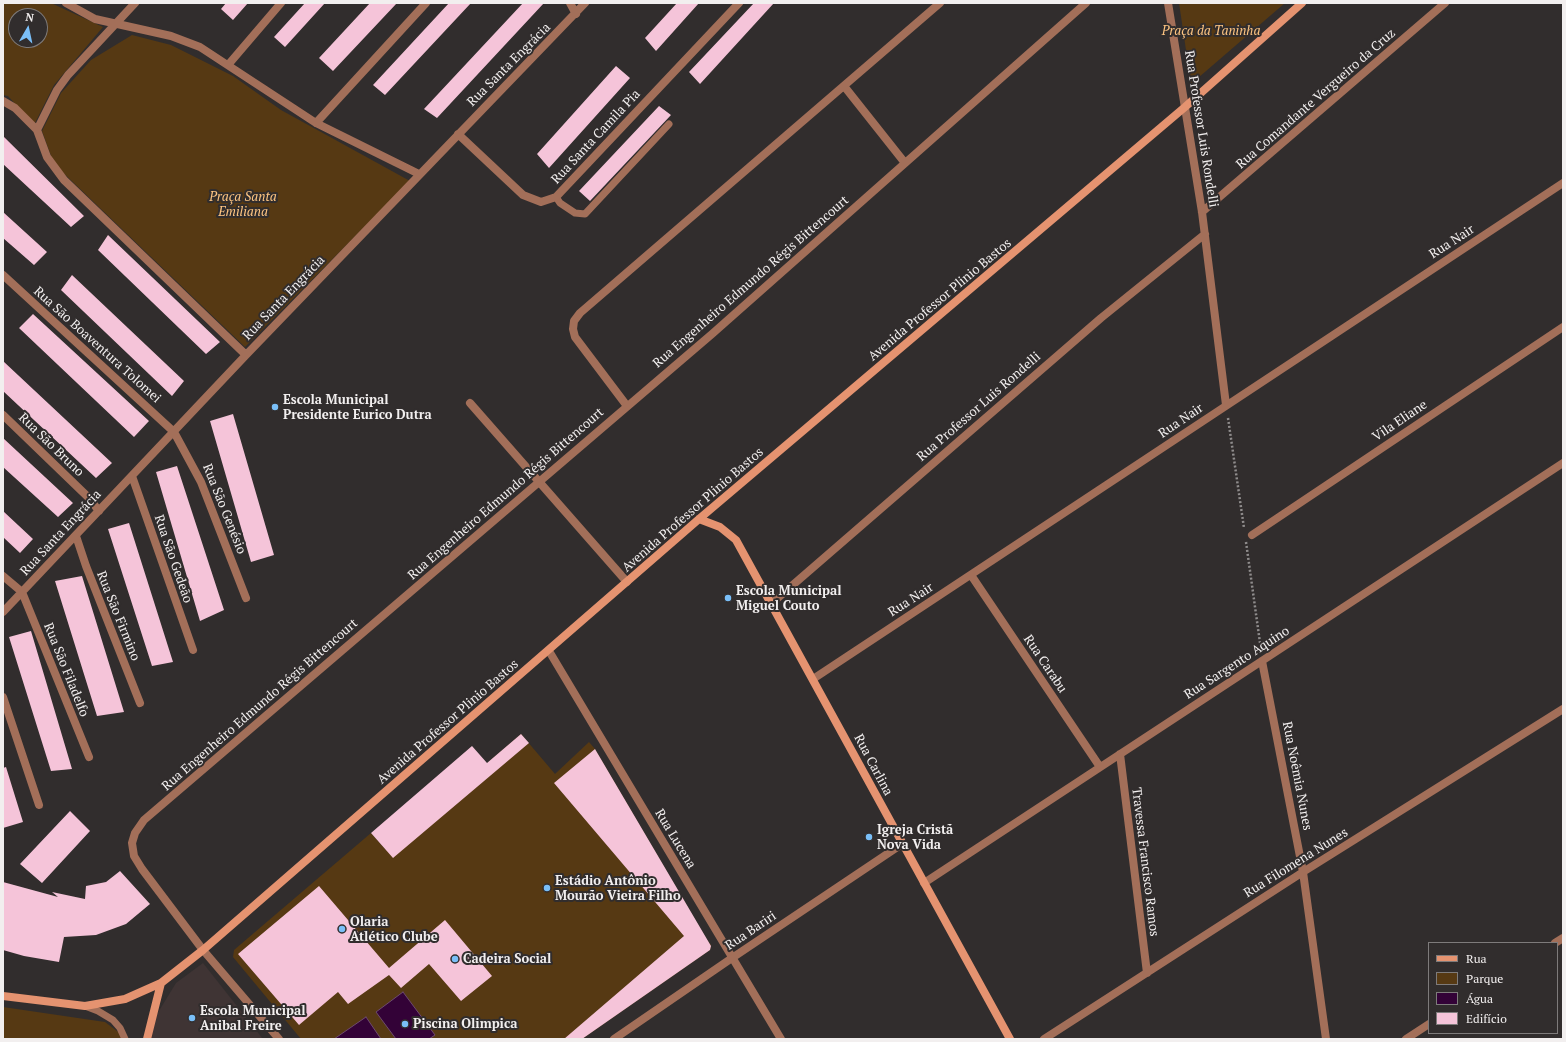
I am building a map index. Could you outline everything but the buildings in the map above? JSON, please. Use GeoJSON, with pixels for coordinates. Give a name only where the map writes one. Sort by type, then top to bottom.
{"type":"FeatureCollection","features":[{"type":"Feature","properties":{"kind":"street"},"geometry":{"type":"LineString","coordinates":[[66,3],[95,19],[185,40],[200,47],[316,123],[420,174]]}},
{"type":"Feature","properties":{"kind":"street"},"geometry":{"type":"LineString","coordinates":[[37,130],[57,90],[68,75],[135,3]]}},
{"type":"Feature","properties":{"kind":"street"},"geometry":{"type":"LineString","coordinates":[[228,65],[281,3]]}},
{"type":"Feature","properties":{"kind":"street"},"geometry":{"type":"LineString","coordinates":[[316,123],[426,3]]}},
{"type":"Feature","properties":{"kind":"street"},"geometry":{"type":"LineString","coordinates":[[570,3],[576,14]]}},
{"type":"Feature","properties":{"kind":"street","name":"Rua Santa Engrácia"},"geometry":{"type":"LineString","coordinates":[[3,612],[246,355],[585,3]]}},
{"type":"Feature","properties":{"kind":"street","name":"Rua Santa Camila Pia"},"geometry":{"type":"LineString","coordinates":[[458,134],[523,194],[541,202],[556,197],[739,3]]}},
{"type":"Feature","properties":{"kind":"street"},"geometry":{"type":"LineString","coordinates":[[627,406],[575,337],[572,329],[574,321],[580,313],[940,3]]}},
{"type":"Feature","properties":{"kind":"street","name":"Rua Engenheiro Edmundo Régis Bittencourt"},"geometry":{"type":"LineString","coordinates":[[279,1039],[203,950],[166,903],[134,856],[132,843],[135,833],[144,820],[627,406],[1086,3]]}},
{"type":"Feature","properties":{"kind":"street","name":"Rua Professor Luis Rondelli"},"geometry":{"type":"LineString","coordinates":[[1168,3],[1202,212],[1226,405]]}},
{"type":"Feature","properties":{"kind":"street","name":"Avenida Professor Plinio Bastos"},"geometry":{"type":"LineString","coordinates":[[3,996],[85,1006],[125,999],[161,983],[203,950],[549,651],[699,519],[1185,107],[1302,3]]}},
{"type":"Feature","properties":{"kind":"street","name":"Rua Comandante Vergueiro da Cruz"},"geometry":{"type":"LineString","coordinates":[[1202,212],[1445,3]]}},
{"type":"Feature","properties":{"kind":"street"},"geometry":{"type":"LineString","coordinates":[[844,86],[906,162]]}},
{"type":"Feature","properties":{"kind":"street"},"geometry":{"type":"LineString","coordinates":[[3,101],[15,108],[37,130],[47,157],[64,180],[246,355]]}},
{"type":"Feature","properties":{"kind":"street","name":"Rua Nair"},"geometry":{"type":"LineString","coordinates":[[813,679],[1563,183]]}},
{"type":"Feature","properties":{"kind":"street","name":"Rua Professor Luis Rondelli"},"geometry":{"type":"LineString","coordinates":[[772,603],[1095,323],[1205,234]]}},
{"type":"Feature","properties":{"kind":"street","name":"Rua São Boaventura Tolomei"},"geometry":{"type":"LineString","coordinates":[[3,275],[174,432]]}},
{"type":"Feature","properties":{"kind":"street","name":"Vila Eliane"},"geometry":{"type":"LineString","coordinates":[[1252,535],[1563,327]]}},
{"type":"Feature","properties":{"kind":"street"},"geometry":{"type":"LineString","coordinates":[[470,403],[627,582]]}},
{"type":"Feature","properties":{"kind":"street","name":"Rua São Bruno"},"geometry":{"type":"LineString","coordinates":[[3,415],[89,498],[99,511]]}},
{"type":"Feature","properties":{"kind":"street","name":"Rua São Genésio"},"geometry":{"type":"LineString","coordinates":[[174,432],[201,482],[246,598]]}},
{"type":"Feature","properties":{"kind":"street","name":"Rua Sargento Aquino"},"geometry":{"type":"LineString","coordinates":[[924,883],[1563,463]]}},
{"type":"Feature","properties":{"kind":"street","name":"Rua São Gedeão"},"geometry":{"type":"LineString","coordinates":[[132,476],[193,650]]}},
{"type":"Feature","properties":{"kind":"street","name":"Rua Carlina"},"geometry":{"type":"LineString","coordinates":[[699,519],[720,528],[736,540],[772,603],[902,844],[1010,1039]]}},
{"type":"Feature","properties":{"kind":"street","name":"Rua São Firmino"},"geometry":{"type":"LineString","coordinates":[[76,536],[86,566],[140,703]]}},
{"type":"Feature","properties":{"kind":"street","name":"Rua Carabu"},"geometry":{"type":"LineString","coordinates":[[971,575],[1100,767]]}},
{"type":"Feature","properties":{"kind":"street"},"geometry":{"type":"LineString","coordinates":[[3,576],[22,592]]}},
{"type":"Feature","properties":{"kind":"street","name":"Rua São Filadelfo"},"geometry":{"type":"LineString","coordinates":[[22,592],[89,756]]}},
{"type":"Feature","properties":{"kind":"street","name":"Rua Lucena"},"geometry":{"type":"LineString","coordinates":[[549,651],[781,1039]]}},
{"type":"Feature","properties":{"kind":"street","name":"Rua Noêmia Nunes"},"geometry":{"type":"LineString","coordinates":[[1262,661],[1303,872],[1326,1039]]}},
{"type":"Feature","properties":{"kind":"street"},"geometry":{"type":"LineString","coordinates":[[3,697],[40,805]]}},
{"type":"Feature","properties":{"kind":"street","name":"Rua Filomena Nunes"},"geometry":{"type":"LineString","coordinates":[[1044,1039],[1303,872],[1563,709]]}},
{"type":"Feature","properties":{"kind":"street","name":"Travessa Francisco Ramos"},"geometry":{"type":"LineString","coordinates":[[1120,754],[1147,973]]}},
{"type":"Feature","properties":{"kind":"street","name":"Rua Bariri"},"geometry":{"type":"LineString","coordinates":[[614,1039],[902,844]]}},
{"type":"Feature","properties":{"kind":"street"},"geometry":{"type":"LineString","coordinates":[[147,1039],[161,983]]}},
{"type":"Feature","properties":{"kind":"street"},"geometry":{"type":"LineString","coordinates":[[1406,1039],[1428,1025]]}},
{"type":"Feature","properties":{"kind":"lane"},"geometry":{"type":"LineString","coordinates":[[556,197],[560,203],[575,212],[585,214],[669,124]]}},
{"type":"Feature","properties":{"kind":"lane"},"geometry":{"type":"LineString","coordinates":[[85,1006],[98,1011],[113,1020],[120,1028],[125,1039]]}},
{"type":"Feature","properties":{"kind":"shaded area"},"geometry":{"type":"Polygon","coordinates":[[[203,963],[263,1039],[149,1039],[154,1019],[176,983],[203,963]]]}},
{"type":"Feature","properties":{"kind":"green space"},"geometry":{"type":"Polygon","coordinates":[[[3,3],[51,3],[103,27],[54,85],[34,125],[8,96],[3,95],[3,3]]]}},
{"type":"Feature","properties":{"kind":"green space","name":"Praça da Taninha"},"geometry":{"type":"Polygon","coordinates":[[[1179,3],[1285,3],[1191,84],[1179,3]]]}},
{"type":"Feature","properties":{"kind":"green space","name":"Praça Santa Emiliana"},"geometry":{"type":"Polygon","coordinates":[[[132,35],[171,45],[233,76],[281,110],[410,181],[245,347],[54,164],[42,131],[61,93],[91,60],[132,35]]]}},
{"type":"Feature","properties":{"kind":"green space","name":"Estádio Antônio Mourão Vieira Filho"},"geometry":{"type":"Polygon","coordinates":[[[521,734],[555,774],[589,742],[595,749],[711,945],[710,950],[582,1039],[301,1039],[233,957],[234,950],[371,833],[386,850],[521,734]]]}},
{"type":"Feature","properties":{"kind":"green space"},"geometry":{"type":"Polygon","coordinates":[[[3,1007],[105,1022],[121,1034],[122,1039],[3,1039],[3,1007]]]}},
{"type":"Feature","properties":{"kind":"water","name":"Piscina Olimpica"},"geometry":{"type":"Polygon","coordinates":[[[403,992],[435,1035],[429,1039],[396,1039],[376,1012],[403,992]]]}},
{"type":"Feature","properties":{"kind":"water"},"geometry":{"type":"Polygon","coordinates":[[[366,1017],[381,1039],[334,1039],[366,1017]]]}},
{"type":"Feature","properties":{"kind":"place","name":"Escola Municipal Presidente Eurico Dutra"},"geometry":{"type":"Point","coordinates":[275,407]}},
{"type":"Feature","properties":{"kind":"place","name":"Escola Municipal Miguel Couto"},"geometry":{"type":"Point","coordinates":[728,598]}},
{"type":"Feature","properties":{"kind":"place","name":"Igreja Cristã Nova Vida"},"geometry":{"type":"Point","coordinates":[869,837]}},
{"type":"Feature","properties":{"kind":"place","name":"Estádio Antônio Mourão Vieira Filho"},"geometry":{"type":"Point","coordinates":[547,888]}},
{"type":"Feature","properties":{"kind":"place","name":"Olaria Atlético Clube"},"geometry":{"type":"Point","coordinates":[342,929]}},
{"type":"Feature","properties":{"kind":"place","name":"Cadeira Social"},"geometry":{"type":"Point","coordinates":[455,959]}},
{"type":"Feature","properties":{"kind":"place","name":"Escola Municipal Anibal Freire"},"geometry":{"type":"Point","coordinates":[192,1018]}},
{"type":"Feature","properties":{"kind":"place","name":"Piscina Olimpica"},"geometry":{"type":"Point","coordinates":[405,1024]}}]}
